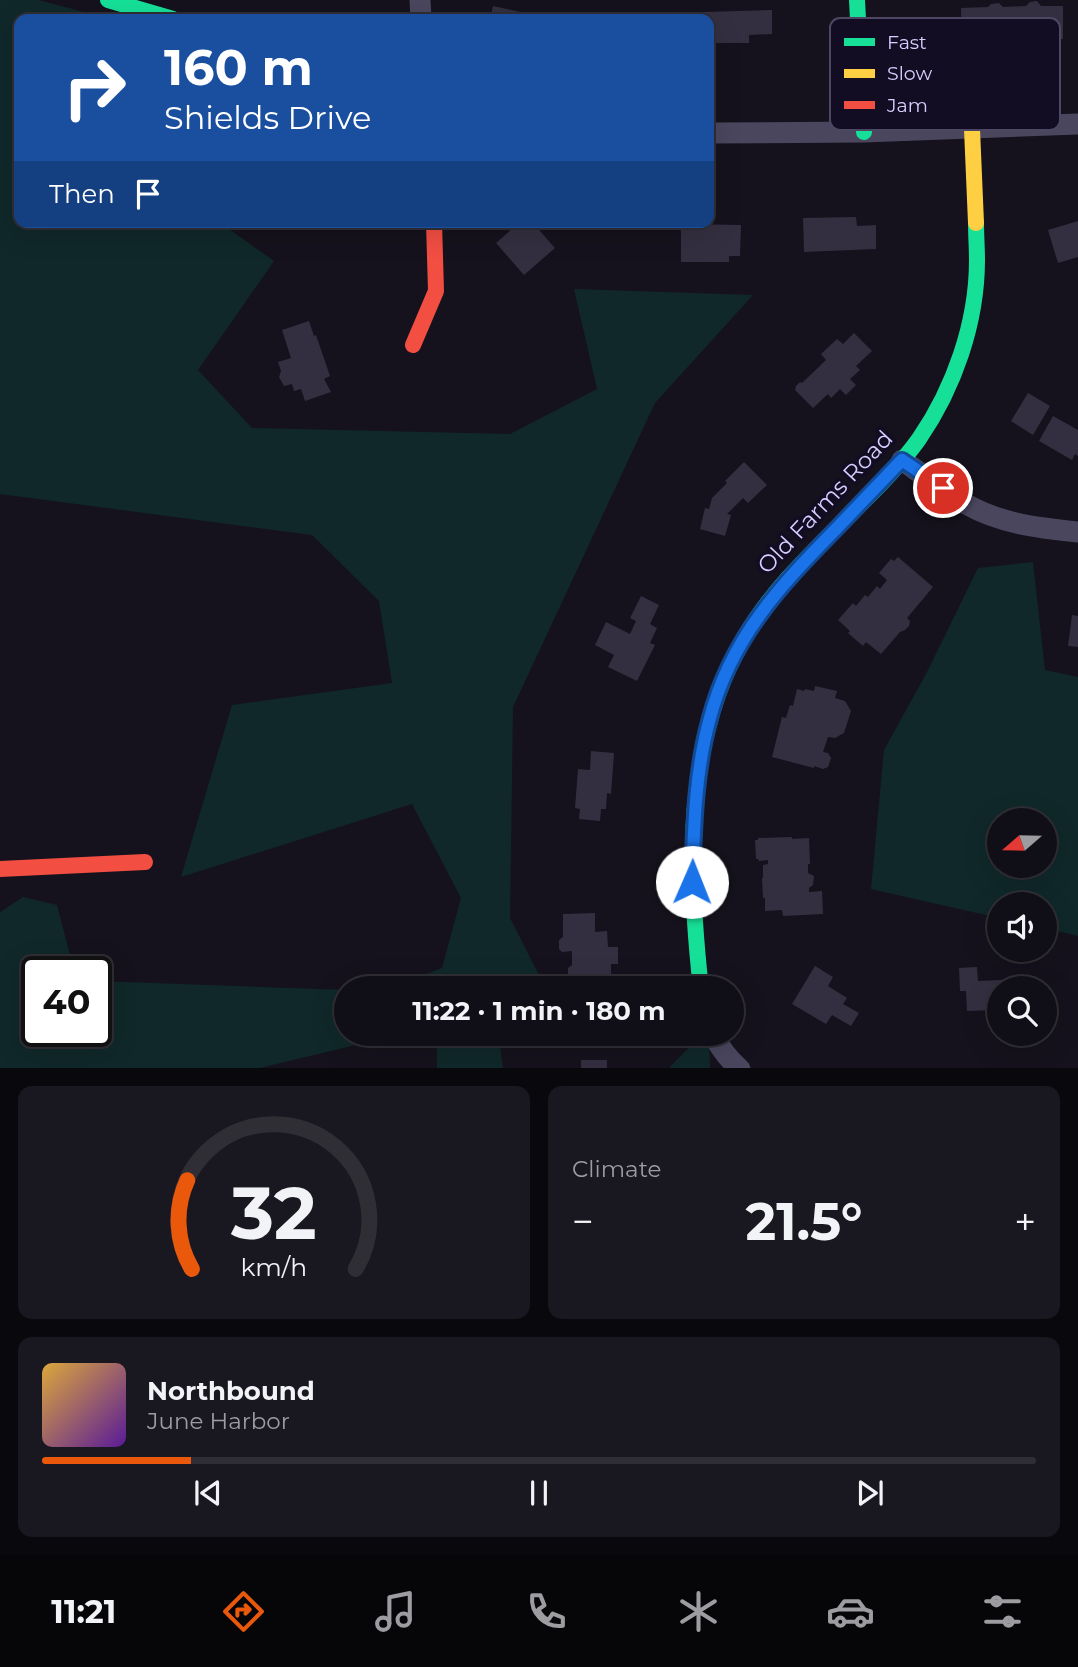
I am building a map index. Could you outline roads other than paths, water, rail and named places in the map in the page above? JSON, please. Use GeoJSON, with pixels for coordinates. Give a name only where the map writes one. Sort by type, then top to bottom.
{"type":"FeatureCollection","features":[{"type":"Feature","properties":{"kind":"street"},"geometry":{"type":"LineString","coordinates":[[108,0],[156,14]]}},
{"type":"Feature","properties":{"kind":"street"},"geometry":{"type":"LineString","coordinates":[[857,0],[858,18]]}},
{"type":"Feature","properties":{"kind":"street"},"geometry":{"type":"LineString","coordinates":[[1060,125],[1078,124]]}},
{"type":"Feature","properties":{"kind":"street"},"geometry":{"type":"LineString","coordinates":[[714,133],[936,130]]}},
{"type":"Feature","properties":{"kind":"street","name":"Old Farms Road"},"geometry":{"type":"LineString","coordinates":[[699,976],[693,894],[694,826],[701,757],[710,716],[724,676],[743,638],[767,603],[902,460],[928,425],[947,391],[971,318],[977,279],[972,130]]}},
{"type":"Feature","properties":{"kind":"street"},"geometry":{"type":"LineString","coordinates":[[412,345],[436,291],[434,228]]}},
{"type":"Feature","properties":{"kind":"street"},"geometry":{"type":"LineString","coordinates":[[902,460],[964,502],[1004,520],[1037,528],[1078,532]]}},
{"type":"Feature","properties":{"kind":"street"},"geometry":{"type":"LineString","coordinates":[[0,869],[145,862]]}},
{"type":"Feature","properties":{"kind":"street"},"geometry":{"type":"LineString","coordinates":[[719,1046],[739,1068]]}}]}
